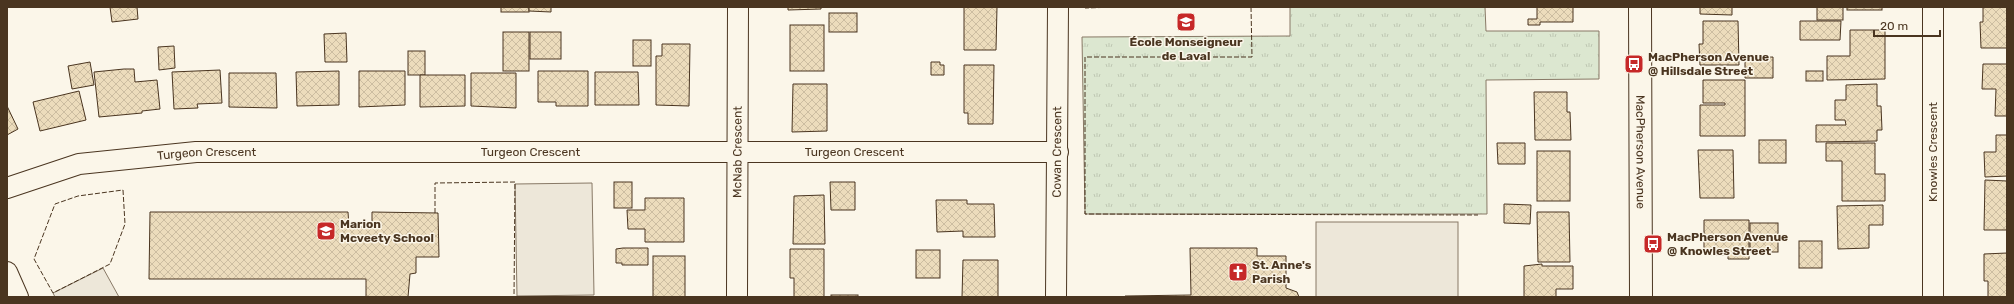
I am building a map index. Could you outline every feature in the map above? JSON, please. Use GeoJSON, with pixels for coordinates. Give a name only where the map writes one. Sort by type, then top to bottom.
{"type":"FeatureCollection","features":[{"type":"Feature","properties":{"kind":"street","name":"McNab Crescent"},"geometry":{"type":"LineString","coordinates":[[738,7],[738,297]]}},
{"type":"Feature","properties":{"kind":"street","name":"Cowan Crescent"},"geometry":{"type":"LineString","coordinates":[[1056,297],[1058,7]]}},
{"type":"Feature","properties":{"kind":"street","name":"MacPherson Avenue"},"geometry":{"type":"LineString","coordinates":[[1640,7],[1641,297]]}},
{"type":"Feature","properties":{"kind":"street","name":"Knowles Crescent"},"geometry":{"type":"LineString","coordinates":[[1933,7],[1933,297]]}},
{"type":"Feature","properties":{"kind":"street","name":"Turgeon Crescent"},"geometry":{"type":"LineString","coordinates":[[7,188],[79,164],[196,152],[1058,152]]}},
{"type":"Feature","properties":{"kind":"street"},"geometry":{"type":"LineString","coordinates":[[7,272],[18,297]]}},
{"type":"Feature","properties":{"kind":"green space"},"geometry":{"type":"Polygon","coordinates":[[[1290,7],[1485,7],[1486,31],[1599,31],[1599,79],[1486,80],[1487,214],[1085,214],[1082,37],[1290,36],[1290,7]]]}},
{"type":"Feature","properties":{"kind":"shaded area"},"geometry":{"type":"Polygon","coordinates":[[[592,183],[594,295],[517,296],[515,184],[592,183]]]}},
{"type":"Feature","properties":{"kind":"shaded area"},"geometry":{"type":"Polygon","coordinates":[[[1316,222],[1458,222],[1458,297],[1316,297],[1316,222]]]}},
{"type":"Feature","properties":{"kind":"shaded area"},"geometry":{"type":"Polygon","coordinates":[[[103,268],[119,297],[55,297],[53,293],[103,268]]]}},
{"type":"Feature","properties":{"kind":"building"},"geometry":{"type":"Polygon","coordinates":[[[110,7],[137,7],[138,19],[112,22],[110,7]]]}},
{"type":"Feature","properties":{"kind":"building"},"geometry":{"type":"Polygon","coordinates":[[[501,7],[529,7],[529,12],[501,12],[501,7]]]}},
{"type":"Feature","properties":{"kind":"building"},"geometry":{"type":"Polygon","coordinates":[[[529,7],[551,7],[551,12],[529,11],[529,7]]]}},
{"type":"Feature","properties":{"kind":"building"},"geometry":{"type":"Polygon","coordinates":[[[788,7],[821,7],[821,9],[788,10],[788,7]]]}},
{"type":"Feature","properties":{"kind":"building"},"geometry":{"type":"Polygon","coordinates":[[[964,7],[997,7],[996,50],[964,50],[964,7]]]}},
{"type":"Feature","properties":{"kind":"building"},"geometry":{"type":"Polygon","coordinates":[[[1537,7],[1573,7],[1573,22],[1540,22],[1540,25],[1528,25],[1528,19],[1537,19],[1537,7]]]}},
{"type":"Feature","properties":{"kind":"building"},"geometry":{"type":"Polygon","coordinates":[[[1700,7],[1732,7],[1732,15],[1700,14],[1700,7]]]}},
{"type":"Feature","properties":{"kind":"building"},"geometry":{"type":"Polygon","coordinates":[[[1817,7],[1843,7],[1843,20],[1817,20],[1817,7]]]}},
{"type":"Feature","properties":{"kind":"building"},"geometry":{"type":"Polygon","coordinates":[[[1847,7],[1882,7],[1882,10],[1847,10],[1847,7]]]}},
{"type":"Feature","properties":{"kind":"building"},"geometry":{"type":"Polygon","coordinates":[[[1983,7],[2007,7],[2007,48],[1981,48],[1980,22],[1983,22],[1983,7]]]}},
{"type":"Feature","properties":{"kind":"building"},"geometry":{"type":"Polygon","coordinates":[[[829,13],[857,13],[857,32],[829,32],[829,13]]]}},
{"type":"Feature","properties":{"kind":"building"},"geometry":{"type":"Polygon","coordinates":[[[1703,21],[1738,21],[1739,65],[1700,65],[1699,44],[1703,44],[1703,21]]]}},
{"type":"Feature","properties":{"kind":"building"},"geometry":{"type":"Polygon","coordinates":[[[1800,21],[1841,21],[1840,40],[1800,40],[1800,21]]]}},
{"type":"Feature","properties":{"kind":"building"},"geometry":{"type":"Polygon","coordinates":[[[790,25],[824,25],[824,71],[790,71],[790,25]]]}},
{"type":"Feature","properties":{"kind":"building"},"geometry":{"type":"Polygon","coordinates":[[[1850,30],[1885,30],[1885,79],[1827,80],[1827,56],[1850,56],[1850,30]]]}},
{"type":"Feature","properties":{"kind":"building"},"geometry":{"type":"Polygon","coordinates":[[[503,32],[529,32],[529,71],[503,71],[503,32]]]}},
{"type":"Feature","properties":{"kind":"building"},"geometry":{"type":"Polygon","coordinates":[[[530,32],[561,32],[561,59],[530,59],[530,32]]]}},
{"type":"Feature","properties":{"kind":"building"},"geometry":{"type":"Polygon","coordinates":[[[346,33],[347,62],[325,62],[324,34],[346,33]]]}},
{"type":"Feature","properties":{"kind":"building"},"geometry":{"type":"Polygon","coordinates":[[[633,40],[651,40],[651,66],[633,66],[633,40]]]}},
{"type":"Feature","properties":{"kind":"building"},"geometry":{"type":"Polygon","coordinates":[[[662,44],[690,44],[689,106],[656,105],[656,56],[662,56],[662,44]]]}},
{"type":"Feature","properties":{"kind":"building"},"geometry":{"type":"Polygon","coordinates":[[[174,46],[175,68],[159,70],[158,47],[174,46]]]}},
{"type":"Feature","properties":{"kind":"building"},"geometry":{"type":"Polygon","coordinates":[[[408,51],[425,51],[425,75],[408,75],[408,51]]]}},
{"type":"Feature","properties":{"kind":"building"},"geometry":{"type":"Polygon","coordinates":[[[1773,57],[1773,78],[1745,78],[1745,58],[1773,57]]]}},
{"type":"Feature","properties":{"kind":"building"},"geometry":{"type":"Polygon","coordinates":[[[90,62],[94,85],[72,89],[68,66],[90,62]]]}},
{"type":"Feature","properties":{"kind":"building"},"geometry":{"type":"Polygon","coordinates":[[[931,62],[940,62],[940,65],[944,65],[944,75],[931,75],[931,62]]]}},
{"type":"Feature","properties":{"kind":"building"},"geometry":{"type":"Polygon","coordinates":[[[1983,64],[2007,64],[2007,116],[1995,116],[1996,89],[1982,89],[1983,64]]]}},
{"type":"Feature","properties":{"kind":"building"},"geometry":{"type":"Polygon","coordinates":[[[964,65],[994,65],[993,124],[968,124],[968,113],[964,113],[964,65]]]}},
{"type":"Feature","properties":{"kind":"building"},"geometry":{"type":"Polygon","coordinates":[[[134,69],[135,82],[157,80],[160,109],[142,111],[142,113],[99,117],[94,72],[134,69]]]}},
{"type":"Feature","properties":{"kind":"building"},"geometry":{"type":"Polygon","coordinates":[[[220,70],[222,103],[197,104],[198,108],[174,109],[172,72],[220,70]]]}},
{"type":"Feature","properties":{"kind":"building"},"geometry":{"type":"Polygon","coordinates":[[[339,71],[339,105],[297,106],[296,72],[339,71]]]}},
{"type":"Feature","properties":{"kind":"building"},"geometry":{"type":"Polygon","coordinates":[[[359,71],[405,71],[405,105],[359,107],[359,71]]]}},
{"type":"Feature","properties":{"kind":"building"},"geometry":{"type":"Polygon","coordinates":[[[538,71],[588,71],[588,106],[556,106],[556,102],[538,102],[538,71]]]}},
{"type":"Feature","properties":{"kind":"building"},"geometry":{"type":"Polygon","coordinates":[[[1806,71],[1823,71],[1823,81],[1806,81],[1806,71]]]}},
{"type":"Feature","properties":{"kind":"building"},"geometry":{"type":"Polygon","coordinates":[[[595,72],[638,72],[639,105],[595,105],[595,72]]]}},
{"type":"Feature","properties":{"kind":"building"},"geometry":{"type":"Polygon","coordinates":[[[229,73],[276,73],[277,108],[229,107],[229,73]]]}},
{"type":"Feature","properties":{"kind":"building"},"geometry":{"type":"Polygon","coordinates":[[[471,73],[516,73],[516,108],[471,106],[471,73]]]}},
{"type":"Feature","properties":{"kind":"building"},"geometry":{"type":"Polygon","coordinates":[[[420,75],[465,75],[465,106],[420,107],[420,75]]]}},
{"type":"Feature","properties":{"kind":"building"},"geometry":{"type":"Polygon","coordinates":[[[1703,80],[1745,80],[1745,136],[1700,136],[1700,105],[1725,105],[1725,103],[1703,103],[1703,80]]]}},
{"type":"Feature","properties":{"kind":"building"},"geometry":{"type":"Polygon","coordinates":[[[793,84],[827,84],[827,131],[792,132],[793,84]]]}},
{"type":"Feature","properties":{"kind":"building"},"geometry":{"type":"Polygon","coordinates":[[[1877,84],[1877,106],[1881,106],[1882,130],[1877,130],[1877,141],[1816,142],[1816,125],[1846,125],[1845,120],[1835,120],[1835,100],[1846,100],[1846,85],[1877,84]]]}},
{"type":"Feature","properties":{"kind":"building"},"geometry":{"type":"Polygon","coordinates":[[[79,91],[86,120],[40,131],[33,102],[79,91]]]}},
{"type":"Feature","properties":{"kind":"building"},"geometry":{"type":"Polygon","coordinates":[[[1534,92],[1567,92],[1567,112],[1570,112],[1571,140],[1535,140],[1534,92]]]}},
{"type":"Feature","properties":{"kind":"building"},"geometry":{"type":"Polygon","coordinates":[[[7,106],[18,129],[7,135],[7,106]]]}},
{"type":"Feature","properties":{"kind":"building"},"geometry":{"type":"Polygon","coordinates":[[[1996,135],[2007,135],[2007,176],[1985,177],[1984,152],[1996,152],[1996,135]]]}},
{"type":"Feature","properties":{"kind":"building"},"geometry":{"type":"Polygon","coordinates":[[[1759,140],[1786,140],[1786,163],[1759,163],[1759,140]]]}},
{"type":"Feature","properties":{"kind":"building"},"geometry":{"type":"Polygon","coordinates":[[[1497,143],[1525,143],[1525,164],[1498,164],[1497,143]]]}},
{"type":"Feature","properties":{"kind":"building"},"geometry":{"type":"Polygon","coordinates":[[[1826,143],[1875,143],[1875,174],[1885,174],[1885,201],[1842,201],[1842,161],[1826,161],[1826,143]]]}},
{"type":"Feature","properties":{"kind":"building"},"geometry":{"type":"Polygon","coordinates":[[[1698,150],[1733,150],[1734,198],[1700,198],[1698,150]]]}},
{"type":"Feature","properties":{"kind":"building"},"geometry":{"type":"Polygon","coordinates":[[[1537,151],[1570,151],[1570,201],[1537,201],[1537,151]]]}},
{"type":"Feature","properties":{"kind":"building"},"geometry":{"type":"Polygon","coordinates":[[[1985,180],[2007,181],[2007,230],[1984,230],[1985,180]]]}},
{"type":"Feature","properties":{"kind":"building"},"geometry":{"type":"Polygon","coordinates":[[[614,182],[632,182],[632,208],[614,208],[614,182]]]}},
{"type":"Feature","properties":{"kind":"building"},"geometry":{"type":"Polygon","coordinates":[[[830,182],[855,182],[855,210],[831,210],[830,182]]]}},
{"type":"Feature","properties":{"kind":"building"},"geometry":{"type":"Polygon","coordinates":[[[824,195],[825,244],[793,244],[794,196],[824,195]]]}},
{"type":"Feature","properties":{"kind":"building"},"geometry":{"type":"Polygon","coordinates":[[[645,198],[684,198],[684,242],[645,242],[645,229],[628,229],[627,210],[645,210],[645,198]]]}},
{"type":"Feature","properties":{"kind":"building"},"geometry":{"type":"Polygon","coordinates":[[[936,200],[967,200],[967,204],[994,204],[995,237],[963,237],[963,231],[937,232],[936,200]]]}},
{"type":"Feature","properties":{"kind":"building"},"geometry":{"type":"Polygon","coordinates":[[[1504,204],[1531,205],[1530,224],[1504,223],[1504,204]]]}},
{"type":"Feature","properties":{"kind":"building"},"geometry":{"type":"Polygon","coordinates":[[[1883,205],[1883,225],[1869,225],[1869,248],[1838,249],[1837,206],[1883,205]]]}},
{"type":"Feature","properties":{"kind":"building"},"geometry":{"type":"Polygon","coordinates":[[[150,212],[348,212],[349,227],[372,227],[372,212],[438,213],[439,257],[416,257],[416,273],[410,274],[408,297],[366,297],[366,279],[149,279],[150,212]]]}},
{"type":"Feature","properties":{"kind":"building"},"geometry":{"type":"Polygon","coordinates":[[[1537,212],[1569,212],[1570,262],[1538,262],[1537,212]]]}},
{"type":"Feature","properties":{"kind":"building"},"geometry":{"type":"Polygon","coordinates":[[[1704,220],[1749,220],[1749,259],[1728,259],[1728,255],[1704,255],[1704,220]]]}},
{"type":"Feature","properties":{"kind":"building"},"geometry":{"type":"Polygon","coordinates":[[[1750,223],[1778,223],[1778,252],[1750,252],[1750,223]]]}},
{"type":"Feature","properties":{"kind":"building"},"geometry":{"type":"Polygon","coordinates":[[[1799,241],[1822,241],[1822,268],[1799,268],[1799,241]]]}},
{"type":"Feature","properties":{"kind":"building"},"geometry":{"type":"Polygon","coordinates":[[[648,248],[648,265],[622,265],[622,263],[616,263],[616,249],[648,248]]]}},
{"type":"Feature","properties":{"kind":"building","name":"St. Anne's Parish"},"geometry":{"type":"Polygon","coordinates":[[[1190,248],[1257,248],[1257,256],[1286,256],[1286,288],[1297,292],[1299,297],[1125,297],[1191,295],[1190,248]]]}},
{"type":"Feature","properties":{"kind":"building"},"geometry":{"type":"Polygon","coordinates":[[[790,249],[824,249],[824,297],[794,297],[794,278],[790,278],[790,249]]]}},
{"type":"Feature","properties":{"kind":"building"},"geometry":{"type":"Polygon","coordinates":[[[916,250],[940,250],[940,278],[916,278],[916,250]]]}},
{"type":"Feature","properties":{"kind":"building"},"geometry":{"type":"Polygon","coordinates":[[[2007,253],[2007,297],[1988,297],[1988,281],[1984,281],[1984,254],[2007,253]]]}},
{"type":"Feature","properties":{"kind":"building"},"geometry":{"type":"Polygon","coordinates":[[[653,256],[685,256],[685,297],[653,297],[653,256]]]}},
{"type":"Feature","properties":{"kind":"building"},"geometry":{"type":"Polygon","coordinates":[[[963,260],[998,260],[998,297],[962,297],[963,260]]]}},
{"type":"Feature","properties":{"kind":"building"},"geometry":{"type":"Polygon","coordinates":[[[1542,264],[1542,266],[1573,266],[1573,289],[1556,289],[1556,297],[1524,297],[1524,266],[1542,264]]]}},
{"type":"Feature","properties":{"kind":"building"},"geometry":{"type":"Polygon","coordinates":[[[831,295],[858,295],[858,297],[831,297],[831,295]]]}},
{"type":"Feature","properties":{"kind":"fence"},"geometry":{"type":"LineString","coordinates":[[1085,7],[1117,7]]}},
{"type":"Feature","properties":{"kind":"fence"},"geometry":{"type":"LineString","coordinates":[[1251,7],[1252,57],[1085,57],[1085,214],[1478,215]]}},
{"type":"Feature","properties":{"kind":"fence"},"geometry":{"type":"LineString","coordinates":[[435,213],[435,183],[515,182],[514,297]]}},
{"type":"Feature","properties":{"kind":"fence"},"geometry":{"type":"LineString","coordinates":[[123,190],[125,224],[110,264],[53,293],[34,259],[55,204],[78,196],[123,190]]}},
{"type":"Feature","properties":{"kind":"place","name":"École Monseigneur de Laval"},"geometry":{"type":"Point","coordinates":[1186,22]}},
{"type":"Feature","properties":{"kind":"place","name":"MacPherson Avenue @ Hillsdale Street"},"geometry":{"type":"Point","coordinates":[1634,64]}},
{"type":"Feature","properties":{"kind":"place","name":"Marion Mcveety School"},"geometry":{"type":"Point","coordinates":[326,231]}},
{"type":"Feature","properties":{"kind":"place","name":"MacPherson Avenue @ Knowles Street"},"geometry":{"type":"Point","coordinates":[1653,244]}},
{"type":"Feature","properties":{"kind":"place","name":"St. Anne's Parish"},"geometry":{"type":"Point","coordinates":[1238,272]}}]}
